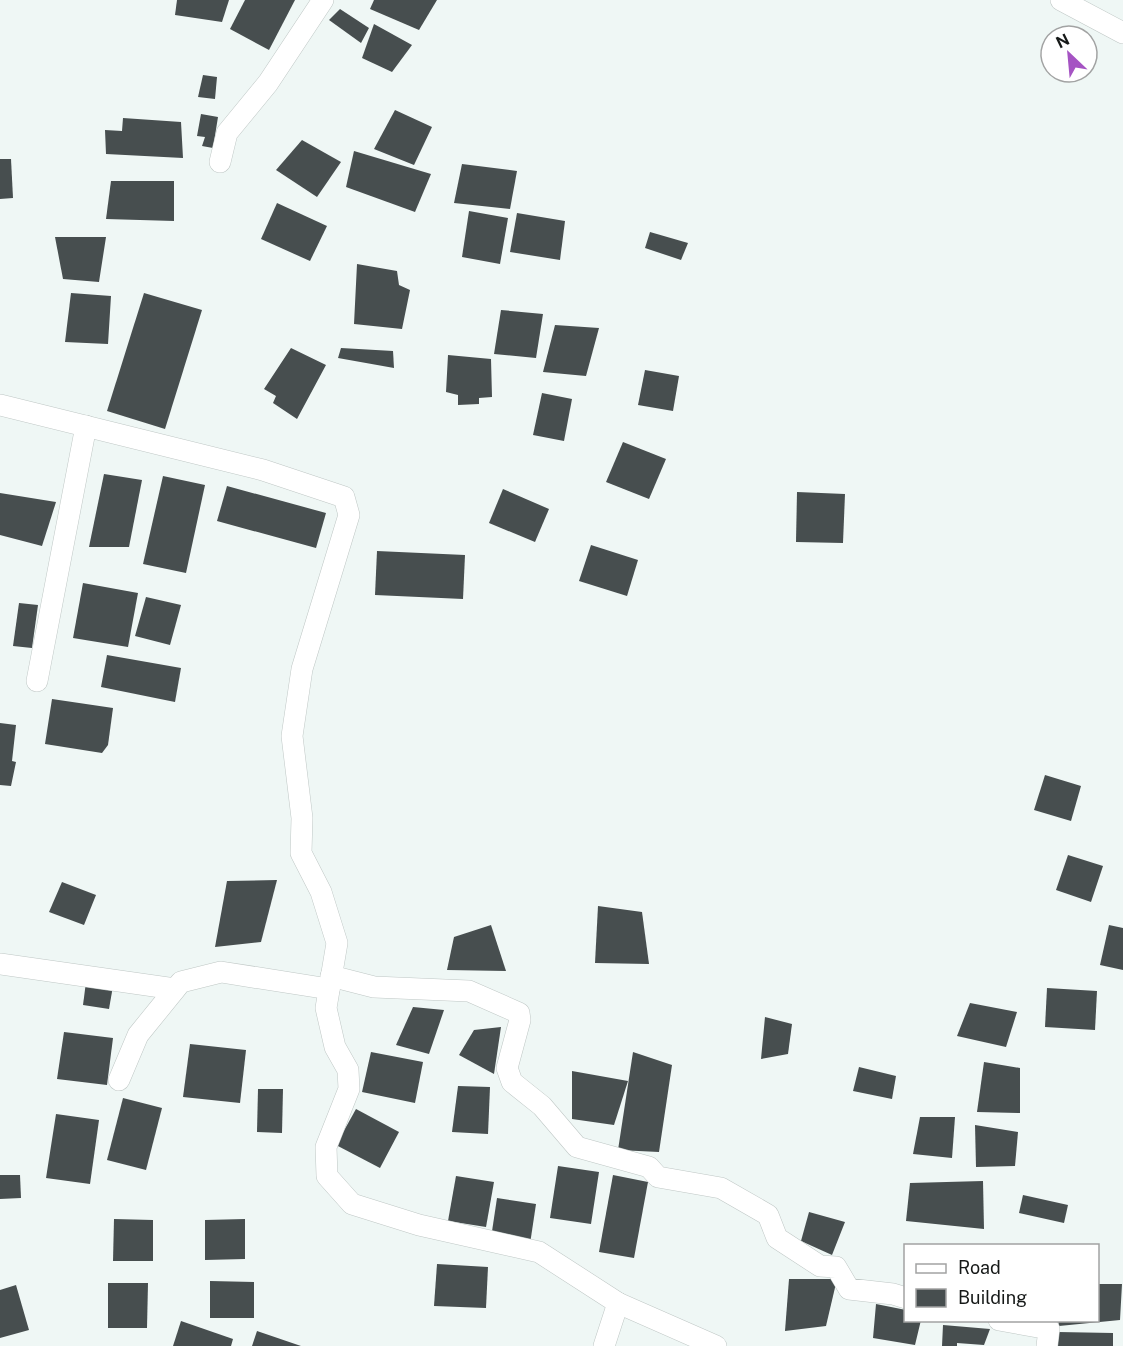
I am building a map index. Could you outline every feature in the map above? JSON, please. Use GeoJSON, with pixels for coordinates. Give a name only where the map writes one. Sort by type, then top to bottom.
{"type":"FeatureCollection","features":[{"type":"Feature","properties":{"kind":"street"},"geometry":{"type":"LineString","coordinates":[[220,162],[227,133],[268,82],[323,0]]}},
{"type":"Feature","properties":{"kind":"street"},"geometry":{"type":"LineString","coordinates":[[1061,0],[1123,33]]}},
{"type":"Feature","properties":{"kind":"street"},"geometry":{"type":"LineString","coordinates":[[0,405],[263,470],[344,497],[349,515],[302,669],[292,736],[302,818],[302,853],[321,892],[337,943],[326,1008],[335,1047],[348,1070],[349,1089],[326,1147],[327,1176],[352,1204],[419,1225],[539,1252],[618,1303],[716,1346]]}},
{"type":"Feature","properties":{"kind":"street"},"geometry":{"type":"LineString","coordinates":[[37,681],[86,426]]}},
{"type":"Feature","properties":{"kind":"street"},"geometry":{"type":"LineString","coordinates":[[0,964],[176,989]]}},
{"type":"Feature","properties":{"kind":"street"},"geometry":{"type":"LineString","coordinates":[[119,1080],[138,1035],[181,982],[221,972],[374,987],[469,991],[519,1013],[520,1020],[507,1068],[512,1082],[542,1106],[577,1147],[649,1167],[658,1177],[721,1188],[768,1215],[777,1238],[787,1245],[820,1266],[836,1267],[849,1289],[904,1297]]}},
{"type":"Feature","properties":{"kind":"street"},"geometry":{"type":"LineString","coordinates":[[604,1346],[618,1303]]}},
{"type":"Feature","properties":{"kind":"street"},"geometry":{"type":"LineString","coordinates":[[1010,1322],[1049,1329],[1047,1346]]}},
{"type":"Feature","properties":{"kind":"building"},"geometry":{"type":"Polygon","coordinates":[[[177,0],[229,0],[222,22],[175,15],[177,0]]]}},
{"type":"Feature","properties":{"kind":"building"},"geometry":{"type":"Polygon","coordinates":[[[245,0],[295,0],[269,50],[230,29],[245,0]]]}},
{"type":"Feature","properties":{"kind":"building"},"geometry":{"type":"Polygon","coordinates":[[[374,0],[437,0],[419,30],[370,9],[374,0]]]}},
{"type":"Feature","properties":{"kind":"building"},"geometry":{"type":"Polygon","coordinates":[[[340,9],[369,28],[361,43],[329,20],[340,9]]]}},
{"type":"Feature","properties":{"kind":"building"},"geometry":{"type":"Polygon","coordinates":[[[374,24],[412,45],[392,72],[362,58],[374,24]]]}},
{"type":"Feature","properties":{"kind":"building"},"geometry":{"type":"Polygon","coordinates":[[[203,75],[217,77],[215,99],[198,97],[203,75]]]}},
{"type":"Feature","properties":{"kind":"building"},"geometry":{"type":"Polygon","coordinates":[[[395,110],[432,127],[414,165],[374,149],[395,110]]]}},
{"type":"Feature","properties":{"kind":"building"},"geometry":{"type":"Polygon","coordinates":[[[201,114],[218,117],[213,148],[202,146],[205,137],[197,136],[201,114]]]}},
{"type":"Feature","properties":{"kind":"building"},"geometry":{"type":"Polygon","coordinates":[[[123,118],[181,122],[183,158],[106,154],[105,130],[122,131],[123,118]]]}},
{"type":"Feature","properties":{"kind":"building"},"geometry":{"type":"Polygon","coordinates":[[[302,140],[341,162],[317,197],[276,170],[302,140]]]}},
{"type":"Feature","properties":{"kind":"building"},"geometry":{"type":"Polygon","coordinates":[[[354,151],[431,174],[415,212],[346,187],[354,151]]]}},
{"type":"Feature","properties":{"kind":"building"},"geometry":{"type":"Polygon","coordinates":[[[0,159],[11,159],[13,198],[0,199],[0,159]]]}},
{"type":"Feature","properties":{"kind":"building"},"geometry":{"type":"Polygon","coordinates":[[[462,164],[517,171],[510,209],[454,203],[462,164]]]}},
{"type":"Feature","properties":{"kind":"building"},"geometry":{"type":"Polygon","coordinates":[[[111,181],[174,181],[174,221],[106,219],[111,181]]]}},
{"type":"Feature","properties":{"kind":"building"},"geometry":{"type":"Polygon","coordinates":[[[277,203],[327,226],[310,261],[261,239],[277,203]]]}},
{"type":"Feature","properties":{"kind":"building"},"geometry":{"type":"Polygon","coordinates":[[[469,211],[508,218],[500,264],[462,257],[469,211]]]}},
{"type":"Feature","properties":{"kind":"building"},"geometry":{"type":"Polygon","coordinates":[[[517,213],[565,221],[560,260],[510,252],[517,213]]]}},
{"type":"Feature","properties":{"kind":"building"},"geometry":{"type":"Polygon","coordinates":[[[650,232],[688,243],[681,260],[645,248],[650,232]]]}},
{"type":"Feature","properties":{"kind":"building"},"geometry":{"type":"Polygon","coordinates":[[[55,237],[106,237],[99,282],[63,279],[55,237]]]}},
{"type":"Feature","properties":{"kind":"building"},"geometry":{"type":"Polygon","coordinates":[[[357,264],[397,271],[399,285],[410,290],[402,329],[354,324],[357,264]]]}},
{"type":"Feature","properties":{"kind":"building"},"geometry":{"type":"Polygon","coordinates":[[[71,293],[111,296],[108,344],[65,342],[71,293]]]}},
{"type":"Feature","properties":{"kind":"building"},"geometry":{"type":"Polygon","coordinates":[[[144,293],[202,310],[165,429],[107,411],[144,293]]]}},
{"type":"Feature","properties":{"kind":"building"},"geometry":{"type":"Polygon","coordinates":[[[501,310],[543,314],[536,358],[494,354],[501,310]]]}},
{"type":"Feature","properties":{"kind":"building"},"geometry":{"type":"Polygon","coordinates":[[[555,325],[599,328],[586,376],[543,372],[555,325]]]}},
{"type":"Feature","properties":{"kind":"building"},"geometry":{"type":"Polygon","coordinates":[[[291,348],[326,365],[297,419],[273,403],[276,396],[264,389],[291,348]]]}},
{"type":"Feature","properties":{"kind":"building"},"geometry":{"type":"Polygon","coordinates":[[[341,348],[393,351],[394,368],[338,358],[341,348]]]}},
{"type":"Feature","properties":{"kind":"building"},"geometry":{"type":"Polygon","coordinates":[[[448,355],[491,359],[492,397],[479,398],[479,404],[458,405],[458,395],[446,392],[448,355]]]}},
{"type":"Feature","properties":{"kind":"building"},"geometry":{"type":"Polygon","coordinates":[[[645,370],[679,376],[673,411],[638,405],[645,370]]]}},
{"type":"Feature","properties":{"kind":"building"},"geometry":{"type":"Polygon","coordinates":[[[542,393],[572,399],[564,441],[533,435],[542,393]]]}},
{"type":"Feature","properties":{"kind":"building"},"geometry":{"type":"Polygon","coordinates":[[[623,442],[666,459],[649,499],[606,482],[623,442]]]}},
{"type":"Feature","properties":{"kind":"building"},"geometry":{"type":"Polygon","coordinates":[[[104,474],[142,480],[129,547],[89,547],[104,474]]]}},
{"type":"Feature","properties":{"kind":"building"},"geometry":{"type":"Polygon","coordinates":[[[163,476],[205,485],[186,573],[143,564],[163,476]]]}},
{"type":"Feature","properties":{"kind":"building"},"geometry":{"type":"Polygon","coordinates":[[[227,486],[326,513],[316,548],[217,521],[227,486]]]}},
{"type":"Feature","properties":{"kind":"building"},"geometry":{"type":"Polygon","coordinates":[[[503,489],[549,509],[535,542],[489,523],[503,489]]]}},
{"type":"Feature","properties":{"kind":"building"},"geometry":{"type":"Polygon","coordinates":[[[797,492],[845,494],[843,543],[796,542],[797,492]]]}},
{"type":"Feature","properties":{"kind":"building"},"geometry":{"type":"Polygon","coordinates":[[[0,493],[56,502],[42,546],[0,535],[0,493]]]}},
{"type":"Feature","properties":{"kind":"building"},"geometry":{"type":"Polygon","coordinates":[[[591,545],[638,560],[627,596],[579,581],[591,545]]]}},
{"type":"Feature","properties":{"kind":"building"},"geometry":{"type":"Polygon","coordinates":[[[377,551],[465,555],[463,599],[375,595],[377,551]]]}},
{"type":"Feature","properties":{"kind":"building"},"geometry":{"type":"Polygon","coordinates":[[[83,583],[138,593],[128,647],[73,638],[83,583]]]}},
{"type":"Feature","properties":{"kind":"building"},"geometry":{"type":"Polygon","coordinates":[[[146,597],[181,605],[170,645],[135,636],[146,597]]]}},
{"type":"Feature","properties":{"kind":"building"},"geometry":{"type":"Polygon","coordinates":[[[19,603],[38,605],[32,648],[13,646],[19,603]]]}},
{"type":"Feature","properties":{"kind":"building"},"geometry":{"type":"Polygon","coordinates":[[[107,655],[181,668],[175,702],[101,687],[107,655]]]}},
{"type":"Feature","properties":{"kind":"building"},"geometry":{"type":"Polygon","coordinates":[[[52,699],[113,708],[108,745],[102,753],[45,744],[52,699]]]}},
{"type":"Feature","properties":{"kind":"building"},"geometry":{"type":"Polygon","coordinates":[[[0,723],[16,725],[12,761],[16,762],[11,786],[0,785],[0,723]]]}},
{"type":"Feature","properties":{"kind":"building"},"geometry":{"type":"Polygon","coordinates":[[[1045,775],[1081,786],[1071,821],[1034,810],[1045,775]]]}},
{"type":"Feature","properties":{"kind":"building"},"geometry":{"type":"Polygon","coordinates":[[[1068,855],[1103,866],[1091,902],[1056,890],[1068,855]]]}},
{"type":"Feature","properties":{"kind":"building"},"geometry":{"type":"Polygon","coordinates":[[[277,880],[261,942],[215,947],[227,881],[277,880]]]}},
{"type":"Feature","properties":{"kind":"building"},"geometry":{"type":"Polygon","coordinates":[[[62,882],[96,895],[84,925],[49,912],[62,882]]]}},
{"type":"Feature","properties":{"kind":"building"},"geometry":{"type":"Polygon","coordinates":[[[598,906],[642,912],[649,964],[595,963],[598,906]]]}},
{"type":"Feature","properties":{"kind":"building"},"geometry":{"type":"Polygon","coordinates":[[[491,925],[506,971],[447,970],[454,937],[491,925]]]}},
{"type":"Feature","properties":{"kind":"building"},"geometry":{"type":"Polygon","coordinates":[[[1109,925],[1123,928],[1123,970],[1100,965],[1109,925]]]}},
{"type":"Feature","properties":{"kind":"building"},"geometry":{"type":"Polygon","coordinates":[[[86,982],[113,986],[109,1009],[83,1005],[86,982]]]}},
{"type":"Feature","properties":{"kind":"building"},"geometry":{"type":"Polygon","coordinates":[[[1047,988],[1097,991],[1095,1030],[1045,1027],[1047,988]]]}},
{"type":"Feature","properties":{"kind":"building"},"geometry":{"type":"Polygon","coordinates":[[[970,1003],[1017,1012],[1006,1047],[957,1036],[970,1003]]]}},
{"type":"Feature","properties":{"kind":"building"},"geometry":{"type":"Polygon","coordinates":[[[413,1007],[444,1010],[429,1054],[396,1045],[413,1007]]]}},
{"type":"Feature","properties":{"kind":"building"},"geometry":{"type":"Polygon","coordinates":[[[765,1017],[792,1024],[788,1054],[761,1059],[765,1017]]]}},
{"type":"Feature","properties":{"kind":"building"},"geometry":{"type":"Polygon","coordinates":[[[501,1027],[494,1074],[459,1055],[474,1030],[501,1027]]]}},
{"type":"Feature","properties":{"kind":"building"},"geometry":{"type":"Polygon","coordinates":[[[64,1032],[113,1038],[107,1085],[57,1079],[64,1032]]]}},
{"type":"Feature","properties":{"kind":"building"},"geometry":{"type":"Polygon","coordinates":[[[190,1044],[246,1050],[240,1103],[183,1097],[190,1044]]]}},
{"type":"Feature","properties":{"kind":"building"},"geometry":{"type":"Polygon","coordinates":[[[371,1052],[423,1062],[415,1103],[362,1092],[371,1052]]]}},
{"type":"Feature","properties":{"kind":"building"},"geometry":{"type":"Polygon","coordinates":[[[633,1052],[672,1065],[659,1152],[618,1150],[633,1052]]]}},
{"type":"Feature","properties":{"kind":"building"},"geometry":{"type":"Polygon","coordinates":[[[984,1062],[1020,1068],[1020,1113],[977,1112],[984,1062]]]}},
{"type":"Feature","properties":{"kind":"building"},"geometry":{"type":"Polygon","coordinates":[[[859,1067],[896,1076],[892,1099],[853,1091],[859,1067]]]}},
{"type":"Feature","properties":{"kind":"building"},"geometry":{"type":"Polygon","coordinates":[[[572,1071],[628,1081],[614,1125],[572,1119],[572,1071]]]}},
{"type":"Feature","properties":{"kind":"building"},"geometry":{"type":"Polygon","coordinates":[[[458,1086],[490,1087],[488,1134],[452,1132],[458,1086]]]}},
{"type":"Feature","properties":{"kind":"building"},"geometry":{"type":"Polygon","coordinates":[[[258,1089],[283,1089],[282,1133],[257,1132],[258,1089]]]}},
{"type":"Feature","properties":{"kind":"building"},"geometry":{"type":"Polygon","coordinates":[[[123,1098],[162,1108],[146,1170],[107,1160],[123,1098]]]}},
{"type":"Feature","properties":{"kind":"building"},"geometry":{"type":"Polygon","coordinates":[[[356,1109],[399,1132],[380,1168],[336,1145],[356,1109]]]}},
{"type":"Feature","properties":{"kind":"building"},"geometry":{"type":"Polygon","coordinates":[[[56,1114],[99,1120],[90,1184],[46,1178],[56,1114]]]}},
{"type":"Feature","properties":{"kind":"building"},"geometry":{"type":"Polygon","coordinates":[[[920,1117],[955,1117],[952,1158],[913,1154],[920,1117]]]}},
{"type":"Feature","properties":{"kind":"building"},"geometry":{"type":"Polygon","coordinates":[[[975,1125],[1018,1132],[1015,1166],[976,1167],[975,1125]]]}},
{"type":"Feature","properties":{"kind":"building"},"geometry":{"type":"Polygon","coordinates":[[[558,1166],[599,1172],[591,1224],[550,1218],[558,1166]]]}},
{"type":"Feature","properties":{"kind":"building"},"geometry":{"type":"Polygon","coordinates":[[[0,1175],[20,1175],[21,1198],[0,1199],[0,1175]]]}},
{"type":"Feature","properties":{"kind":"building"},"geometry":{"type":"Polygon","coordinates":[[[613,1175],[648,1182],[634,1258],[599,1252],[613,1175]]]}},
{"type":"Feature","properties":{"kind":"building"},"geometry":{"type":"Polygon","coordinates":[[[456,1176],[494,1182],[486,1227],[448,1221],[456,1176]]]}},
{"type":"Feature","properties":{"kind":"building"},"geometry":{"type":"Polygon","coordinates":[[[983,1181],[984,1229],[906,1221],[910,1183],[983,1181]]]}},
{"type":"Feature","properties":{"kind":"building"},"geometry":{"type":"Polygon","coordinates":[[[1023,1195],[1068,1205],[1064,1223],[1019,1213],[1023,1195]]]}},
{"type":"Feature","properties":{"kind":"building"},"geometry":{"type":"Polygon","coordinates":[[[497,1198],[536,1204],[530,1244],[491,1238],[497,1198]]]}},
{"type":"Feature","properties":{"kind":"building"},"geometry":{"type":"Polygon","coordinates":[[[809,1212],[845,1222],[832,1255],[801,1241],[809,1212]]]}},
{"type":"Feature","properties":{"kind":"building"},"geometry":{"type":"Polygon","coordinates":[[[114,1219],[153,1220],[153,1261],[113,1261],[114,1219]]]}},
{"type":"Feature","properties":{"kind":"building"},"geometry":{"type":"Polygon","coordinates":[[[245,1219],[245,1259],[205,1260],[205,1220],[245,1219]]]}},
{"type":"Feature","properties":{"kind":"building"},"geometry":{"type":"Polygon","coordinates":[[[437,1264],[488,1267],[486,1308],[434,1306],[437,1264]]]}},
{"type":"Feature","properties":{"kind":"building"},"geometry":{"type":"Polygon","coordinates":[[[789,1279],[837,1279],[826,1326],[785,1331],[789,1279]]]}},
{"type":"Feature","properties":{"kind":"building"},"geometry":{"type":"Polygon","coordinates":[[[210,1281],[254,1282],[254,1318],[210,1318],[210,1281]]]}},
{"type":"Feature","properties":{"kind":"building"},"geometry":{"type":"Polygon","coordinates":[[[108,1283],[148,1283],[147,1328],[108,1328],[108,1283]]]}},
{"type":"Feature","properties":{"kind":"building"},"geometry":{"type":"Polygon","coordinates":[[[1099,1284],[1122,1284],[1120,1320],[1059,1326],[1058,1322],[1099,1322],[1099,1284]]]}},
{"type":"Feature","properties":{"kind":"building"},"geometry":{"type":"Polygon","coordinates":[[[16,1285],[29,1330],[0,1338],[0,1290],[16,1285]]]}},
{"type":"Feature","properties":{"kind":"building"},"geometry":{"type":"Polygon","coordinates":[[[876,1304],[904,1310],[904,1322],[921,1322],[915,1345],[873,1338],[876,1304]]]}},
{"type":"Feature","properties":{"kind":"building"},"geometry":{"type":"Polygon","coordinates":[[[181,1321],[233,1339],[231,1346],[173,1346],[181,1321]]]}},
{"type":"Feature","properties":{"kind":"building"},"geometry":{"type":"Polygon","coordinates":[[[943,1325],[990,1329],[984,1345],[957,1343],[957,1346],[942,1346],[943,1325]]]}},
{"type":"Feature","properties":{"kind":"building"},"geometry":{"type":"Polygon","coordinates":[[[257,1331],[301,1346],[252,1346],[257,1331]]]}},
{"type":"Feature","properties":{"kind":"building"},"geometry":{"type":"Polygon","coordinates":[[[1058,1332],[1113,1333],[1113,1346],[1058,1346],[1058,1332]]]}}]}
